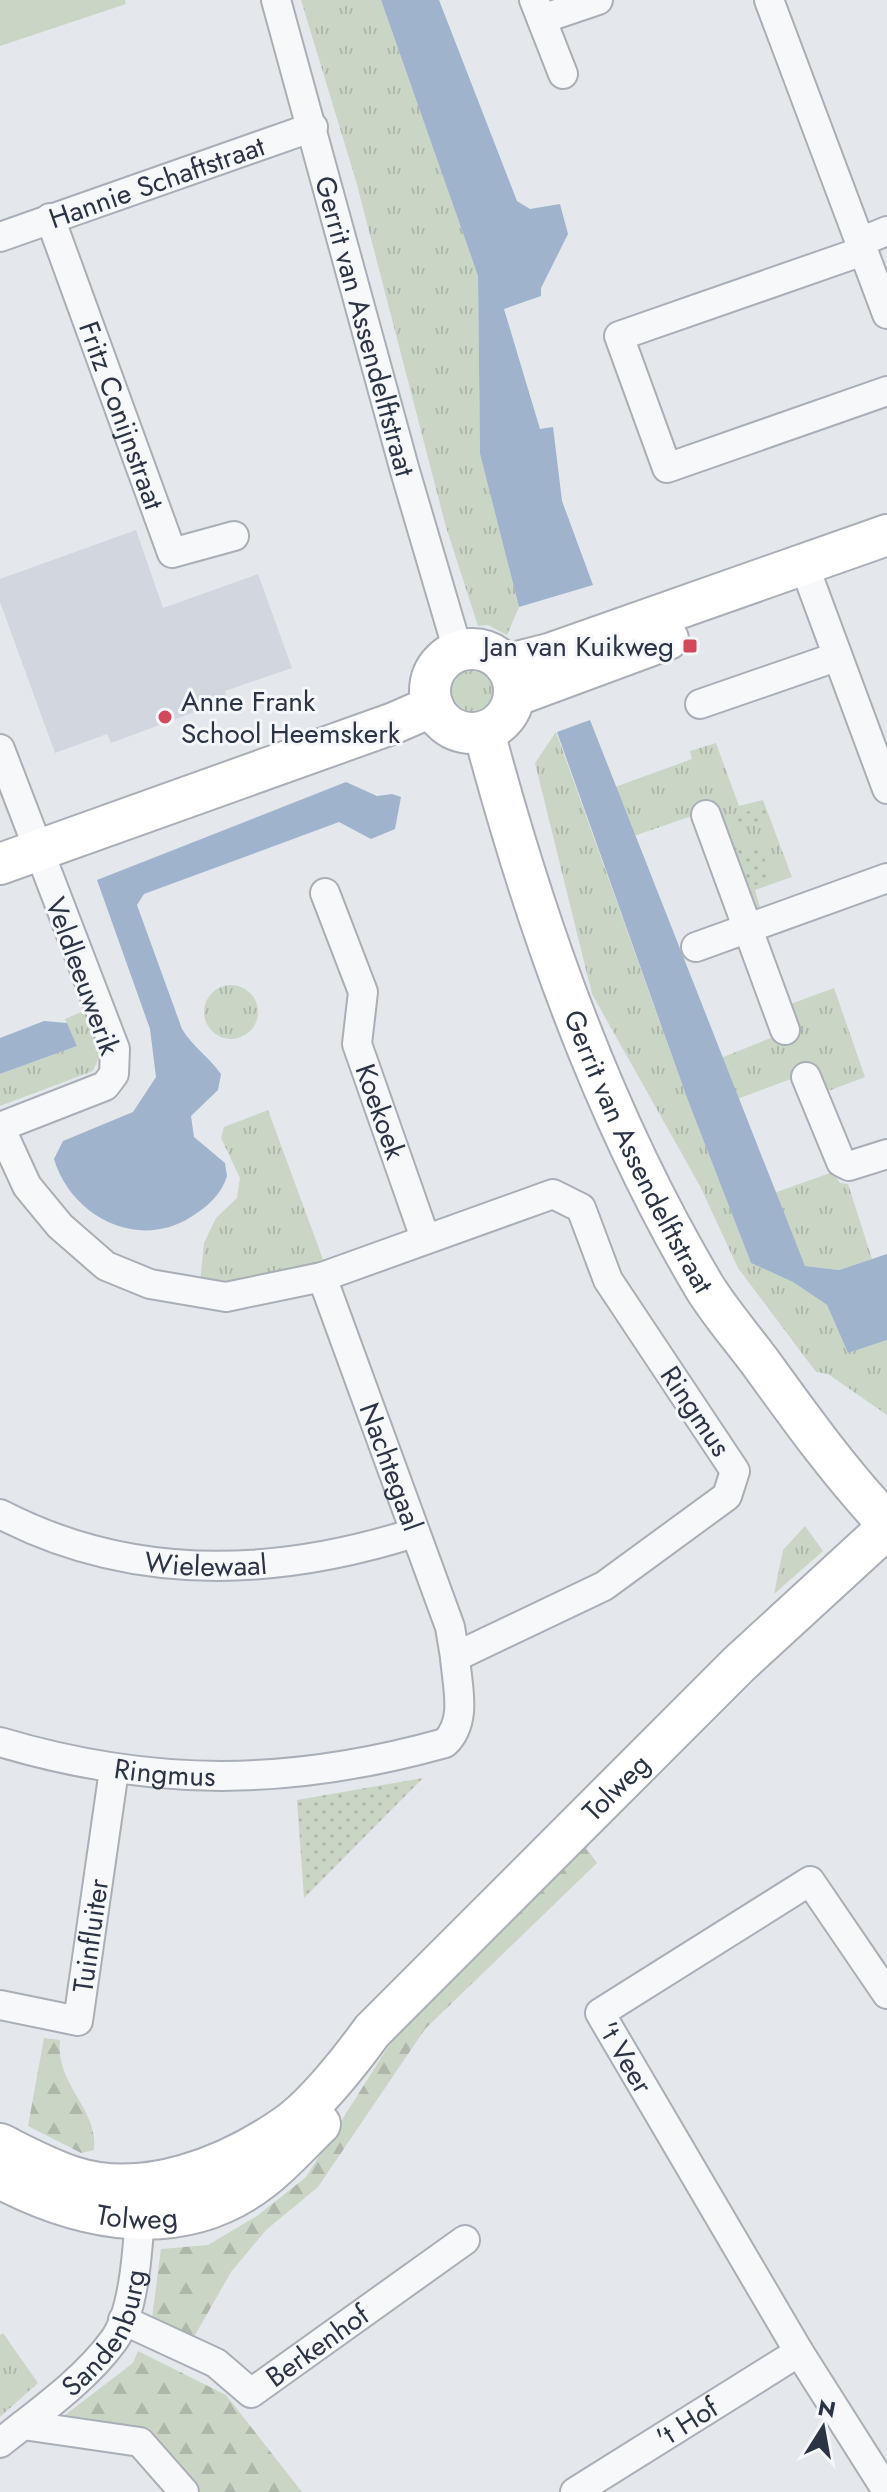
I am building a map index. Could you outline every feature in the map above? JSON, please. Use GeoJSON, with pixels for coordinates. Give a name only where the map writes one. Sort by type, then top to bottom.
{"type":"FeatureCollection","features":[{"type":"Feature","properties":{"kind":"street","name":"Gerrit van Assendelftstraat"},"geometry":{"type":"LineString","coordinates":[[276,0],[405,471],[458,651]]}},
{"type":"Feature","properties":{"kind":"street"},"geometry":{"type":"LineString","coordinates":[[563,74],[538,10],[598,0]]}},
{"type":"Feature","properties":{"kind":"street"},"geometry":{"type":"LineString","coordinates":[[769,0],[887,314]]}},
{"type":"Feature","properties":{"kind":"street","name":"Hannie Schaftstraat"},"geometry":{"type":"LineString","coordinates":[[0,237],[313,127]]}},
{"type":"Feature","properties":{"kind":"street","name":"Fritz Conijnstraat"},"geometry":{"type":"LineString","coordinates":[[50,218],[172,553],[234,536]]}},
{"type":"Feature","properties":{"kind":"street"},"geometry":{"type":"LineString","coordinates":[[887,231],[861,247],[619,336],[667,468],[887,391]]}},
{"type":"Feature","properties":{"kind":"street"},"geometry":{"type":"LineString","coordinates":[[510,680],[559,683],[807,574],[887,535]]}},
{"type":"Feature","properties":{"kind":"street"},"geometry":{"type":"LineString","coordinates":[[807,574],[887,545]]}},
{"type":"Feature","properties":{"kind":"street"},"geometry":{"type":"LineString","coordinates":[[807,574],[887,789]]}},
{"type":"Feature","properties":{"kind":"street"},"geometry":{"type":"LineString","coordinates":[[475,649],[492,654],[510,680],[502,721],[484,732],[469,733],[453,729],[441,719],[430,695],[434,673],[448,656],[458,651],[475,649]]}},
{"type":"Feature","properties":{"kind":"street"},"geometry":{"type":"LineString","coordinates":[[700,704],[836,657]]}},
{"type":"Feature","properties":{"kind":"street"},"geometry":{"type":"LineString","coordinates":[[18,857],[394,723],[433,706]]}},
{"type":"Feature","properties":{"kind":"street","name":"Gerrit van Assendelftstraat"},"geometry":{"type":"LineString","coordinates":[[484,732],[539,919],[606,1089],[648,1180],[706,1289],[838,1469],[887,1525]]}},
{"type":"Feature","properties":{"kind":"street","name":"Veldleeuwerik"},"geometry":{"type":"LineString","coordinates":[[0,749],[18,857],[115,1049],[117,1062],[105,1086],[0,1127]]}},
{"type":"Feature","properties":{"kind":"street"},"geometry":{"type":"LineString","coordinates":[[706,815],[785,1030]]}},
{"type":"Feature","properties":{"kind":"street"},"geometry":{"type":"LineString","coordinates":[[696,947],[887,878]]}},
{"type":"Feature","properties":{"kind":"street","name":"Koekoek"},"geometry":{"type":"LineString","coordinates":[[325,893],[363,992],[357,1044],[425,1238]]}},
{"type":"Feature","properties":{"kind":"street"},"geometry":{"type":"LineString","coordinates":[[806,1077],[841,1162],[849,1166],[887,1154]]}},
{"type":"Feature","properties":{"kind":"street","name":"Ringmus"},"geometry":{"type":"LineString","coordinates":[[0,1127],[27,1186],[60,1226],[106,1266],[150,1284],[226,1297],[322,1277],[553,1194],[581,1208],[608,1280],[735,1471],[727,1496],[604,1586],[455,1657],[460,1715],[457,1732],[445,1743],[340,1768],[258,1777],[192,1778],[114,1770],[0,1742]]}},
{"type":"Feature","properties":{"kind":"street","name":"Nachtegaal"},"geometry":{"type":"LineString","coordinates":[[322,1277],[450,1627],[455,1657]]}},
{"type":"Feature","properties":{"kind":"street","name":"Wielewaal"},"geometry":{"type":"LineString","coordinates":[[0,1514],[88,1549],[158,1563],[223,1568],[288,1564],[340,1555],[414,1533]]}},
{"type":"Feature","properties":{"kind":"street","name":"Tolweg"},"geometry":{"type":"LineString","coordinates":[[0,2178],[36,2197],[74,2211],[141,2203],[219,2205],[261,2180],[324,2120],[354,2056],[372,2031],[728,1675],[887,1525]]}},
{"type":"Feature","properties":{"kind":"street","name":"Tuinfluiter"},"geometry":{"type":"LineString","coordinates":[[0,2005],[78,2021],[114,1770]]}},
{"type":"Feature","properties":{"kind":"street","name":"'t Veer"},"geometry":{"type":"LineString","coordinates":[[799,2352],[600,2013],[810,1881],[887,1994]]}},
{"type":"Feature","properties":{"kind":"street","name":"Tolweg"},"geometry":{"type":"LineString","coordinates":[[0,2144],[141,2203]]}},
{"type":"Feature","properties":{"kind":"street","name":"Sandenburg"},"geometry":{"type":"LineString","coordinates":[[0,2443],[88,2369],[115,2339],[123,2320],[141,2203]]}},
{"type":"Feature","properties":{"kind":"street","name":"Berkenhof"},"geometry":{"type":"LineString","coordinates":[[123,2320],[216,2363],[251,2393],[465,2240]]}},
{"type":"Feature","properties":{"kind":"street"},"geometry":{"type":"LineString","coordinates":[[799,2352],[887,2491]]}},
{"type":"Feature","properties":{"kind":"street","name":"'t Hof"},"geometry":{"type":"LineString","coordinates":[[575,2492],[799,2352]]}},
{"type":"Feature","properties":{"kind":"street"},"geometry":{"type":"LineString","coordinates":[[23,2425],[140,2442],[184,2492]]}},
{"type":"Feature","properties":{"kind":"shaded area"},"geometry":{"type":"Polygon","coordinates":[[[136,530],[163,608],[258,574],[292,668],[225,691],[227,700],[111,743],[107,734],[55,753],[0,602],[0,579],[136,530]]]}},
{"type":"Feature","properties":{"kind":"green space"},"geometry":{"type":"Polygon","coordinates":[[[0,0],[125,0],[126,4],[0,46],[0,0]]]}},
{"type":"Feature","properties":{"kind":"green space"},"geometry":{"type":"Polygon","coordinates":[[[301,0],[381,0],[478,276],[480,454],[519,607],[507,635],[488,625],[478,626],[446,527],[356,181],[301,0]]]}},
{"type":"Feature","properties":{"kind":"green space"},"geometry":{"type":"Polygon","coordinates":[[[472,671],[486,677],[492,691],[486,705],[472,711],[458,705],[452,691],[458,677],[472,671]]]}},
{"type":"Feature","properties":{"kind":"green space"},"geometry":{"type":"Polygon","coordinates":[[[556,732],[687,1098],[751,1263],[793,1282],[827,1305],[848,1353],[887,1340],[887,1415],[828,1374],[816,1372],[738,1268],[700,1186],[592,994],[535,763],[556,732]]]}},
{"type":"Feature","properties":{"kind":"green space"},"geometry":{"type":"Polygon","coordinates":[[[716,743],[739,806],[763,800],[792,877],[755,890],[762,914],[755,914],[712,809],[634,836],[615,787],[692,759],[690,751],[716,743]]]}},
{"type":"Feature","properties":{"kind":"green space"},"geometry":{"type":"Polygon","coordinates":[[[764,806],[768,820],[740,831],[734,816],[764,806]]]}},
{"type":"Feature","properties":{"kind":"green space"},"geometry":{"type":"Polygon","coordinates":[[[759,843],[772,880],[739,890],[728,853],[759,843]]]}},
{"type":"Feature","properties":{"kind":"green space"},"geometry":{"type":"Polygon","coordinates":[[[231,985],[250,993],[258,1012],[250,1031],[231,1039],[212,1031],[204,1012],[212,993],[231,985]]]}},
{"type":"Feature","properties":{"kind":"green space"},"geometry":{"type":"Polygon","coordinates":[[[834,988],[865,1077],[818,1095],[810,1072],[737,1099],[721,1058],[791,1030],[785,1006],[834,988]]]}},
{"type":"Feature","properties":{"kind":"green space"},"geometry":{"type":"Polygon","coordinates":[[[86,1010],[100,1055],[93,1071],[0,1106],[0,1074],[77,1046],[65,1019],[86,1010]]]}},
{"type":"Feature","properties":{"kind":"green space"},"geometry":{"type":"Polygon","coordinates":[[[268,1110],[324,1262],[234,1284],[200,1283],[204,1243],[216,1218],[237,1198],[240,1178],[221,1138],[224,1127],[268,1110]]]}},
{"type":"Feature","properties":{"kind":"green space"},"geometry":{"type":"Polygon","coordinates":[[[833,1172],[840,1183],[848,1184],[872,1259],[839,1270],[805,1266],[774,1193],[833,1172]]]}},
{"type":"Feature","properties":{"kind":"green space"},"geometry":{"type":"Polygon","coordinates":[[[805,1526],[823,1551],[774,1594],[783,1550],[805,1526]]]}},
{"type":"Feature","properties":{"kind":"green space"},"geometry":{"type":"Polygon","coordinates":[[[423,1778],[304,1898],[297,1800],[423,1778]]]}},
{"type":"Feature","properties":{"kind":"green space"},"geometry":{"type":"Polygon","coordinates":[[[584,1845],[597,1863],[425,2029],[318,2187],[266,2230],[231,2272],[190,2344],[152,2318],[161,2249],[208,2245],[257,2216],[306,2177],[408,2015],[584,1845]]]}},
{"type":"Feature","properties":{"kind":"green space"},"geometry":{"type":"Polygon","coordinates":[[[44,2038],[60,2040],[64,2070],[90,2122],[94,2150],[81,2153],[28,2126],[44,2038]]]}},
{"type":"Feature","properties":{"kind":"green space"},"geometry":{"type":"Polygon","coordinates":[[[3,2333],[38,2383],[0,2417],[0,2335],[3,2333]]]}},
{"type":"Feature","properties":{"kind":"green space"},"geometry":{"type":"Polygon","coordinates":[[[138,2351],[226,2395],[302,2492],[200,2492],[149,2428],[65,2415],[133,2363],[138,2351]]]}},
{"type":"Feature","properties":{"kind":"water"},"geometry":{"type":"Polygon","coordinates":[[[381,0],[439,0],[517,201],[530,209],[560,204],[568,234],[541,288],[541,296],[504,309],[540,429],[553,427],[562,501],[593,585],[519,607],[480,454],[478,276],[381,0]]]}},
{"type":"Feature","properties":{"kind":"water"},"geometry":{"type":"Polygon","coordinates":[[[590,720],[805,1266],[839,1270],[887,1254],[887,1340],[848,1353],[827,1305],[793,1282],[751,1263],[687,1098],[557,732],[590,720]]]}},
{"type":"Feature","properties":{"kind":"water"},"geometry":{"type":"Polygon","coordinates":[[[346,782],[377,796],[392,794],[401,797],[395,829],[371,839],[339,822],[144,894],[137,905],[182,1029],[221,1074],[218,1090],[191,1116],[194,1137],[225,1163],[227,1176],[222,1189],[208,1204],[170,1227],[128,1229],[109,1222],[75,1197],[54,1159],[63,1141],[133,1112],[156,1077],[150,1029],[97,880],[346,782]]]}},
{"type":"Feature","properties":{"kind":"water"},"geometry":{"type":"Polygon","coordinates":[[[44,1021],[67,1023],[77,1046],[0,1074],[0,1038],[44,1021]]]}},
{"type":"Feature","properties":{"kind":"place","name":"Jan van Kuikweg"},"geometry":{"type":"Point","coordinates":[690,646]}},
{"type":"Feature","properties":{"kind":"place","name":"Anne Frank School Heemskerk"},"geometry":{"type":"Point","coordinates":[165,717]}}]}
